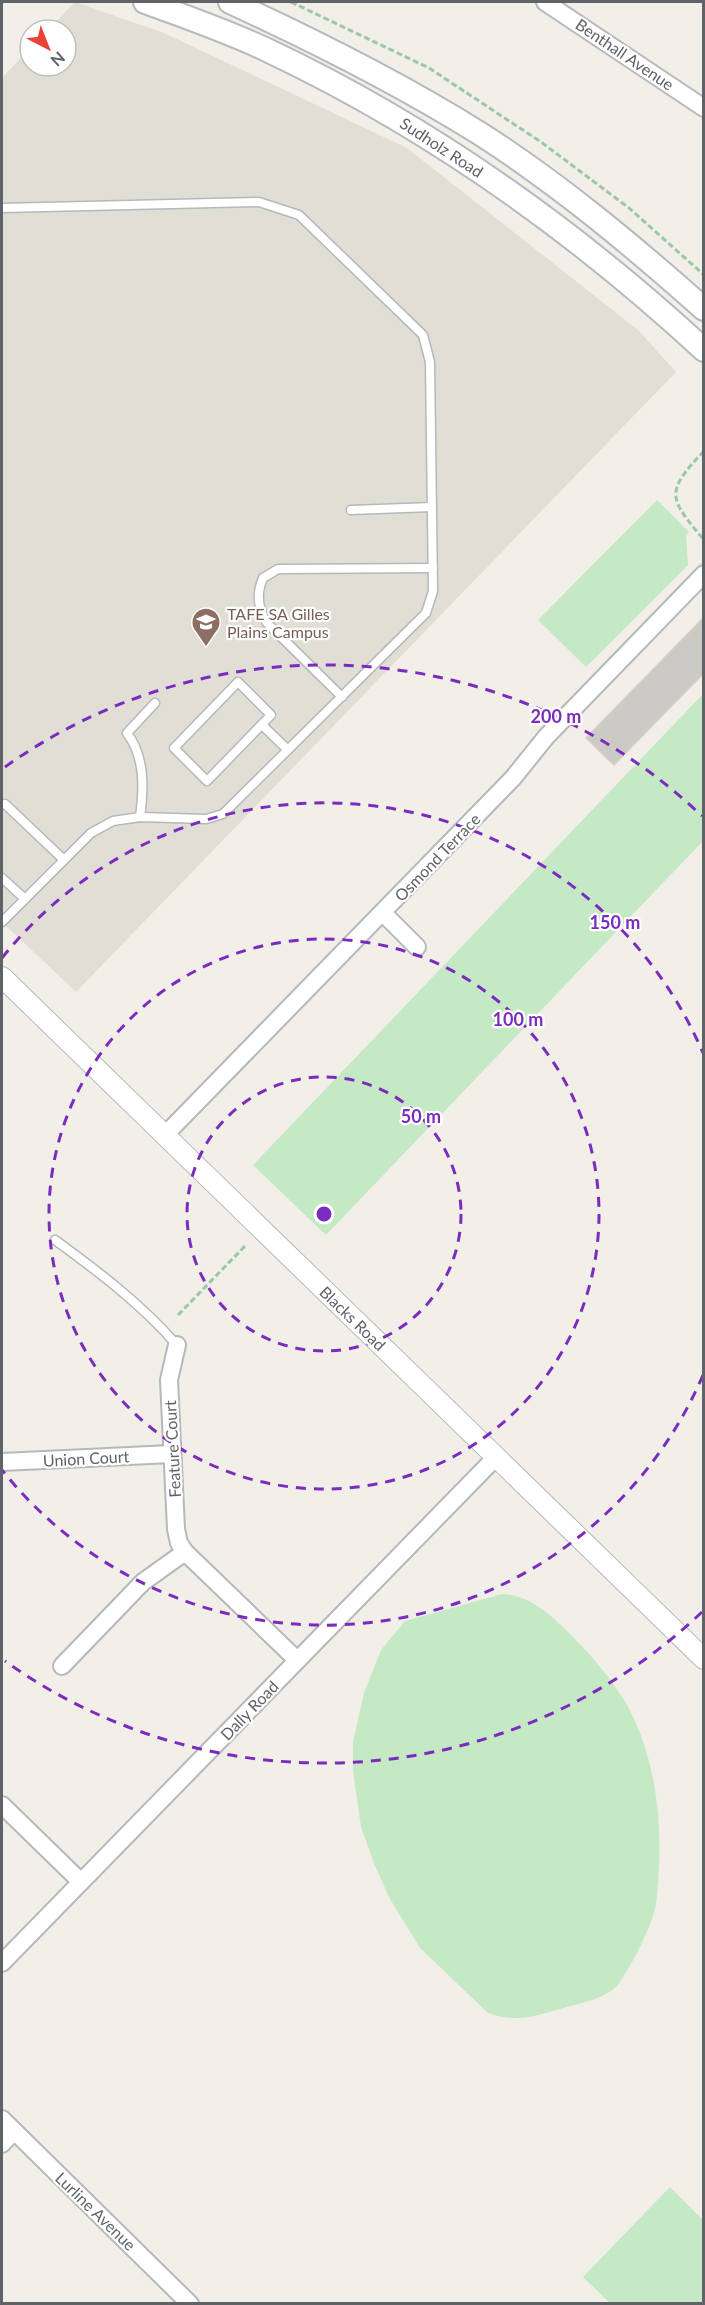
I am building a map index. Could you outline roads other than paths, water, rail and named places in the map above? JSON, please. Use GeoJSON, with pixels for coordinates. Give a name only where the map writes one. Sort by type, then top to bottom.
{"type":"FeatureCollection","features":[{"type":"Feature","properties":{"kind":"main road","name":"Sudholz Road"},"geometry":{"type":"LineString","coordinates":[[145,2],[202,22],[265,49],[323,77],[408,124],[553,222],[704,350]]}},
{"type":"Feature","properties":{"kind":"main road","name":"Sudholz Road"},"geometry":{"type":"LineString","coordinates":[[230,2],[363,66],[480,134],[540,175],[604,224],[704,309]]}},
{"type":"Feature","properties":{"kind":"street","name":"Benthall Avenue"},"geometry":{"type":"LineString","coordinates":[[546,2],[670,83],[704,108]]}},
{"type":"Feature","properties":{"kind":"street","name":"Osmond Terrace"},"geometry":{"type":"LineString","coordinates":[[165,1135],[513,778],[546,737],[704,574]]}},
{"type":"Feature","properties":{"kind":"street"},"geometry":{"type":"LineString","coordinates":[[383,913],[417,947]]}},
{"type":"Feature","properties":{"kind":"street","name":"Blacks Road"},"geometry":{"type":"LineString","coordinates":[[2,977],[704,1659]]}},
{"type":"Feature","properties":{"kind":"street","name":"Feature Court"},"geometry":{"type":"LineString","coordinates":[[177,1345],[169,1380],[171,1454],[179,1543],[184,1552],[297,1660]]}},
{"type":"Feature","properties":{"kind":"street","name":"Union Court"},"geometry":{"type":"LineString","coordinates":[[2,1462],[171,1454]]}},
{"type":"Feature","properties":{"kind":"street","name":"Dally Road"},"geometry":{"type":"LineString","coordinates":[[2,1963],[496,1457]]}},
{"type":"Feature","properties":{"kind":"street"},"geometry":{"type":"LineString","coordinates":[[62,1666],[143,1582],[184,1552]]}},
{"type":"Feature","properties":{"kind":"street"},"geometry":{"type":"LineString","coordinates":[[2,1805],[80,1881]]}},
{"type":"Feature","properties":{"kind":"street","name":"Lurline Avenue"},"geometry":{"type":"LineString","coordinates":[[2,2119],[190,2304]]}},
{"type":"Feature","properties":{"kind":"street"},"geometry":{"type":"LineString","coordinates":[[2,2144],[14,2131]]}},
{"type":"Feature","properties":{"kind":"lane"},"geometry":{"type":"LineString","coordinates":[[2,208],[259,202],[299,215],[423,335],[430,362],[433,568],[433,591],[426,613],[223,814],[206,819],[140,817],[112,821],[91,833],[2,922]]}},
{"type":"Feature","properties":{"kind":"lane"},"geometry":{"type":"LineString","coordinates":[[351,510],[432,507]]}},
{"type":"Feature","properties":{"kind":"lane"},"geometry":{"type":"LineString","coordinates":[[342,697],[267,623],[260,612],[259,595],[263,578],[278,569],[433,568]]}},
{"type":"Feature","properties":{"kind":"lane"},"geometry":{"type":"LineString","coordinates":[[238,682],[271,715],[262,725],[207,781],[174,748],[238,682]]}},
{"type":"Feature","properties":{"kind":"lane"},"geometry":{"type":"LineString","coordinates":[[140,817],[142,775],[138,751],[128,733],[155,703]]}},
{"type":"Feature","properties":{"kind":"lane"},"geometry":{"type":"LineString","coordinates":[[262,725],[288,750]]}},
{"type":"Feature","properties":{"kind":"lane"},"geometry":{"type":"LineString","coordinates":[[5,804],[64,860]]}},
{"type":"Feature","properties":{"kind":"lane"},"geometry":{"type":"LineString","coordinates":[[2,878],[25,899]]}},
{"type":"Feature","properties":{"kind":"lane"},"geometry":{"type":"LineString","coordinates":[[55,1240],[122,1291],[158,1323],[177,1345]]}},
{"type":"Feature","properties":{"kind":"place","name":"TAFE SA Gilles Plains Campus"},"geometry":{"type":"Point","coordinates":[206,648]}}]}
